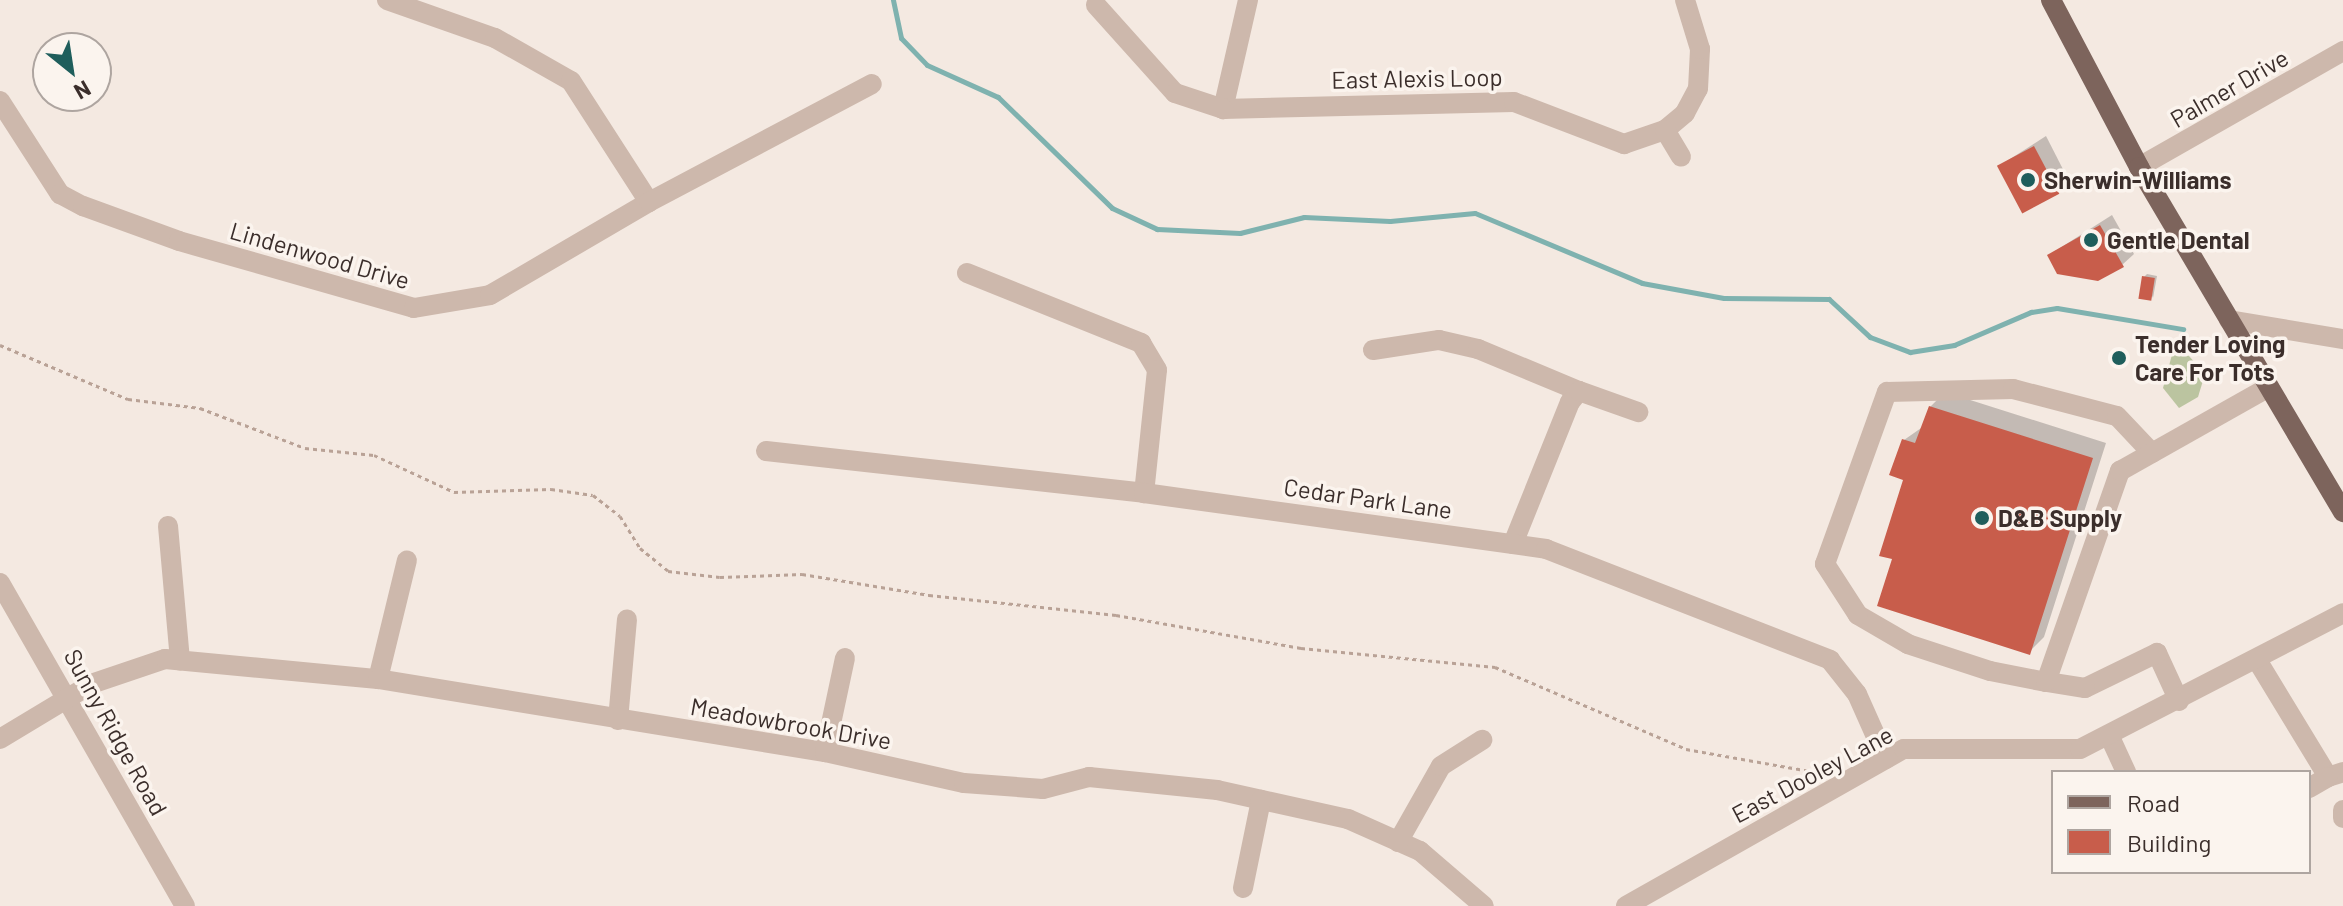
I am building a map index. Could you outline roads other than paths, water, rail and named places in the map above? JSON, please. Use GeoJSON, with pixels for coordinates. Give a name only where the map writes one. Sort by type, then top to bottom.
{"type":"FeatureCollection","features":[{"type":"Feature","properties":{"kind":"main road"},"geometry":{"type":"LineString","coordinates":[[2051,0],[2139,167],[2343,512]]}},
{"type":"Feature","properties":{"kind":"street"},"geometry":{"type":"LineString","coordinates":[[387,0],[495,38],[571,81],[649,202]]}},
{"type":"Feature","properties":{"kind":"street"},"geometry":{"type":"LineString","coordinates":[[1096,5],[1175,93],[1223,109],[1248,0]]}},
{"type":"Feature","properties":{"kind":"street","name":"East Alexis Loop"},"geometry":{"type":"LineString","coordinates":[[1223,109],[1478,99],[1514,102],[1570,127],[1624,144],[1645,141],[1665,130],[1685,113],[1698,89],[1700,49],[1685,0]]}},
{"type":"Feature","properties":{"kind":"street","name":"Palmer Drive"},"geometry":{"type":"LineString","coordinates":[[2139,167],[2338,61]]}},
{"type":"Feature","properties":{"kind":"street","name":"Lindenwood Drive"},"geometry":{"type":"LineString","coordinates":[[0,101],[60,194],[83,206],[194,245],[414,308],[490,295],[649,202],[872,84]]}},
{"type":"Feature","properties":{"kind":"street"},"geometry":{"type":"LineString","coordinates":[[1665,130],[1681,157]]}},
{"type":"Feature","properties":{"kind":"street"},"geometry":{"type":"LineString","coordinates":[[967,273],[1141,343],[1157,370],[1144,493]]}},
{"type":"Feature","properties":{"kind":"street"},"geometry":{"type":"LineString","coordinates":[[2229,320],[2343,339]]}},
{"type":"Feature","properties":{"kind":"street"},"geometry":{"type":"LineString","coordinates":[[1373,350],[1439,340],[1478,349],[1638,412]]}},
{"type":"Feature","properties":{"kind":"street"},"geometry":{"type":"LineString","coordinates":[[2046,682],[2120,471],[2269,387]]}},
{"type":"Feature","properties":{"kind":"street"},"geometry":{"type":"LineString","coordinates":[[2152,453],[2117,416],[2013,389],[1887,392],[1825,564],[1858,615],[1908,644],[1990,671],[2085,688],[2157,653],[2179,701]]}},
{"type":"Feature","properties":{"kind":"street"},"geometry":{"type":"LineString","coordinates":[[1513,544],[1570,402],[1579,391]]}},
{"type":"Feature","properties":{"kind":"street","name":"Cedar Park Lane"},"geometry":{"type":"LineString","coordinates":[[766,451],[1144,493],[1546,549],[1830,660],[1857,694],[1886,759]]}},
{"type":"Feature","properties":{"kind":"street"},"geometry":{"type":"LineString","coordinates":[[168,526],[180,660]]}},
{"type":"Feature","properties":{"kind":"street"},"geometry":{"type":"LineString","coordinates":[[378,679],[407,560]]}},
{"type":"Feature","properties":{"kind":"street","name":"Sunny Ridge Road"},"geometry":{"type":"LineString","coordinates":[[0,583],[185,906]]}},
{"type":"Feature","properties":{"kind":"street","name":"East Dooley Lane"},"geometry":{"type":"LineString","coordinates":[[1626,906],[1904,749],[2080,749],[2179,701],[2343,613]]}},
{"type":"Feature","properties":{"kind":"street"},"geometry":{"type":"LineString","coordinates":[[618,720],[627,619]]}},
{"type":"Feature","properties":{"kind":"street"},"geometry":{"type":"LineString","coordinates":[[825,752],[845,658]]}},
{"type":"Feature","properties":{"kind":"street","name":"Meadowbrook Drive"},"geometry":{"type":"LineString","coordinates":[[0,739],[106,679],[165,659],[378,679],[825,752],[964,783],[1043,789],[1089,777],[1261,800],[1348,819],[1420,851],[1484,906]]}},
{"type":"Feature","properties":{"kind":"street"},"geometry":{"type":"LineString","coordinates":[[2257,660],[2339,774],[2311,787]]}},
{"type":"Feature","properties":{"kind":"street"},"geometry":{"type":"LineString","coordinates":[[2109,735],[2125,770]]}},
{"type":"Feature","properties":{"kind":"street"},"geometry":{"type":"LineString","coordinates":[[1398,842],[1441,766],[1482,740]]}},
{"type":"Feature","properties":{"kind":"street"},"geometry":{"type":"LineString","coordinates":[[1243,888],[1261,800]]}},
{"type":"Feature","properties":{"kind":"street"},"geometry":{"type":"LineString","coordinates":[[2343,810],[2343,818]]}},
{"type":"Feature","properties":{"kind":"waterway"},"geometry":{"type":"LineString","coordinates":[[893,0],[901,38],[927,65],[998,97],[1112,208],[1157,229],[1240,233],[1304,217],[1390,221],[1475,213],[1642,283],[1724,298],[1829,299],[1870,337],[1910,352],[1954,345],[2031,312],[2057,308],[2183,329]]}},
{"type":"Feature","properties":{"kind":"place","name":"Sherwin-Williams"},"geometry":{"type":"Point","coordinates":[2028,180]}},
{"type":"Feature","properties":{"kind":"place","name":"Gentle Dental"},"geometry":{"type":"Point","coordinates":[2091,240]}},
{"type":"Feature","properties":{"kind":"place","name":"Tender Loving Care For Tots"},"geometry":{"type":"Point","coordinates":[2119,358]}},
{"type":"Feature","properties":{"kind":"place","name":"D&B Supply"},"geometry":{"type":"Point","coordinates":[1982,518]}}]}
